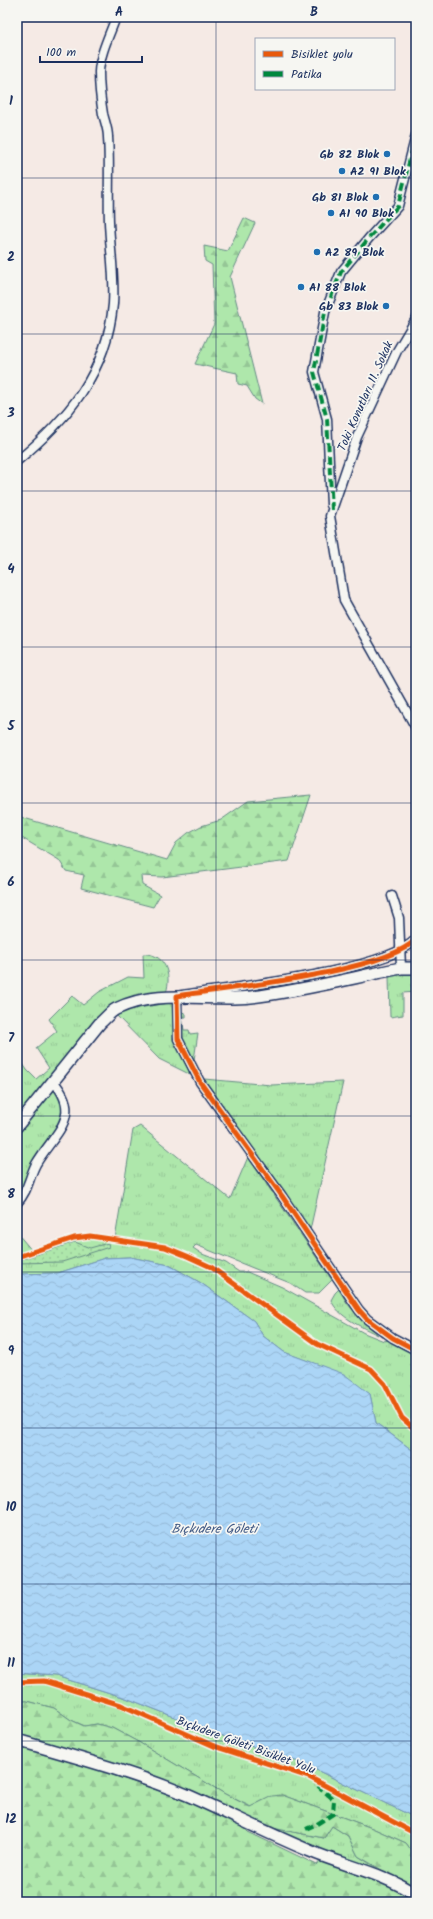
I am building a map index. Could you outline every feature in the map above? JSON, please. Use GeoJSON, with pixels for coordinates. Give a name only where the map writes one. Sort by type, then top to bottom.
{"type":"FeatureCollection","features":[{"type":"Feature","properties":{"kind":"street"},"geometry":{"type":"LineString","coordinates":[[17,461],[42,440],[71,409],[94,372],[103,354],[107,339],[113,303],[114,281],[108,202],[108,139],[103,114],[99,70],[102,53],[116,17]]}},
{"type":"Feature","properties":{"kind":"street"},"geometry":{"type":"LineString","coordinates":[[332,510],[327,418],[314,372],[325,312],[341,272],[398,206],[415,140]]}},
{"type":"Feature","properties":{"kind":"street","name":"Toki Konutları 11. Sokak"},"geometry":{"type":"LineString","coordinates":[[416,319],[397,351],[356,437],[330,516],[344,600],[416,728]]}},
{"type":"Feature","properties":{"kind":"street"},"geometry":{"type":"LineString","coordinates":[[392,896],[399,918],[399,952],[401,968]]}},
{"type":"Feature","properties":{"kind":"street"},"geometry":{"type":"LineString","coordinates":[[17,1126],[100,1023],[115,1010],[151,999],[323,972],[367,962],[399,952],[410,946],[416,939]]}},
{"type":"Feature","properties":{"kind":"street"},"geometry":{"type":"LineString","coordinates":[[177,996],[220,998],[251,997],[401,968],[416,968]]}},
{"type":"Feature","properties":{"kind":"street"},"geometry":{"type":"LineString","coordinates":[[177,996],[178,1039],[200,1082],[282,1196],[359,1310],[372,1323],[393,1338],[416,1350]]}},
{"type":"Feature","properties":{"kind":"street"},"geometry":{"type":"LineString","coordinates":[[17,1203],[28,1186],[36,1165],[62,1130],[66,1118],[66,1099],[62,1090],[53,1081]]}},
{"type":"Feature","properties":{"kind":"street"},"geometry":{"type":"LineString","coordinates":[[17,1740],[123,1772],[186,1795],[309,1851],[399,1884],[416,1895]]}},
{"type":"Feature","properties":{"kind":"green space"},"geometry":{"type":"Polygon","coordinates":[[[244,218],[255,223],[230,277],[262,404],[255,399],[247,386],[238,384],[237,373],[195,364],[214,324],[212,265],[205,261],[204,246],[228,251],[244,218]]]}},
{"type":"Feature","properties":{"kind":"green space"},"geometry":{"type":"Polygon","coordinates":[[[311,795],[289,861],[162,877],[141,876],[142,885],[160,895],[153,907],[81,888],[84,875],[66,871],[59,860],[17,835],[17,816],[167,860],[176,843],[188,833],[201,826],[221,820],[248,801],[311,795]]]}},
{"type":"Feature","properties":{"kind":"green space"},"geometry":{"type":"Polygon","coordinates":[[[143,954],[157,957],[165,966],[168,979],[166,993],[126,1001],[17,1119],[17,1055],[27,1070],[36,1079],[49,1068],[36,1048],[57,1031],[49,1019],[72,996],[83,1005],[99,992],[128,977],[144,978],[143,954]]]}},
{"type":"Feature","properties":{"kind":"green space"},"geometry":{"type":"Polygon","coordinates":[[[416,973],[416,992],[403,993],[403,1015],[390,1017],[389,976],[416,973]]]}},
{"type":"Feature","properties":{"kind":"green space"},"geometry":{"type":"Polygon","coordinates":[[[173,1002],[176,1040],[191,1075],[159,1059],[116,1015],[127,1010],[173,1002]]]}},
{"type":"Feature","properties":{"kind":"green space"},"geometry":{"type":"Polygon","coordinates":[[[181,1011],[186,1014],[186,1017],[182,1017],[184,1030],[189,1030],[190,1034],[198,1033],[194,1060],[180,1030],[179,1017],[181,1011]]]}},
{"type":"Feature","properties":{"kind":"green space"},"geometry":{"type":"Polygon","coordinates":[[[204,1079],[271,1085],[343,1082],[310,1230],[204,1079]]]}},
{"type":"Feature","properties":{"kind":"green space"},"geometry":{"type":"Polygon","coordinates":[[[54,1087],[63,1100],[63,1118],[30,1170],[17,1197],[17,1134],[54,1087]]]}},
{"type":"Feature","properties":{"kind":"green space"},"geometry":{"type":"Polygon","coordinates":[[[140,1126],[230,1199],[248,1157],[332,1280],[319,1293],[305,1293],[290,1283],[196,1245],[193,1248],[202,1254],[226,1263],[239,1272],[247,1272],[282,1287],[364,1333],[384,1341],[390,1340],[416,1355],[416,1453],[376,1423],[370,1394],[326,1368],[284,1352],[263,1336],[254,1321],[201,1283],[169,1265],[130,1257],[105,1258],[58,1273],[17,1274],[17,1233],[33,1252],[84,1236],[115,1239],[133,1130],[140,1126]]]}},
{"type":"Feature","properties":{"kind":"green space"},"geometry":{"type":"Polygon","coordinates":[[[75,1242],[90,1248],[108,1243],[109,1247],[62,1262],[17,1263],[17,1261],[75,1242]]]}},
{"type":"Feature","properties":{"kind":"green space"},"geometry":{"type":"Polygon","coordinates":[[[339,1289],[347,1303],[378,1335],[351,1321],[339,1312],[331,1300],[339,1289]]]}},
{"type":"Feature","properties":{"kind":"green space"},"geometry":{"type":"Polygon","coordinates":[[[17,1673],[56,1676],[126,1698],[241,1743],[302,1763],[416,1818],[416,1857],[406,1843],[372,1828],[282,1795],[262,1801],[251,1807],[225,1794],[112,1728],[97,1724],[85,1726],[71,1720],[54,1708],[27,1701],[17,1701],[17,1673]]]}},
{"type":"Feature","properties":{"kind":"green space"},"geometry":{"type":"Polygon","coordinates":[[[17,1701],[27,1701],[54,1708],[71,1720],[84,1726],[97,1724],[112,1728],[250,1807],[272,1796],[282,1795],[372,1828],[406,1843],[416,1857],[416,1890],[358,1856],[348,1836],[332,1826],[324,1838],[267,1827],[17,1735],[17,1701]]]}},
{"type":"Feature","properties":{"kind":"green space"},"geometry":{"type":"Polygon","coordinates":[[[17,1746],[96,1769],[186,1800],[243,1826],[248,1832],[317,1865],[322,1859],[399,1888],[416,1900],[416,1902],[17,1902],[17,1746]]]}},
{"type":"Feature","properties":{"kind":"green space"},"geometry":{"type":"Polygon","coordinates":[[[332,1826],[348,1836],[358,1856],[383,1872],[308,1845],[267,1827],[324,1838],[332,1826]]]}},
{"type":"Feature","properties":{"kind":"water","name":"Bıçkıdere Göleti"},"geometry":{"type":"Polygon","coordinates":[[[130,1257],[169,1265],[201,1283],[254,1321],[263,1336],[284,1352],[344,1374],[370,1394],[376,1423],[416,1453],[416,1818],[302,1763],[241,1743],[126,1698],[56,1676],[17,1673],[17,1274],[58,1273],[105,1258],[130,1257]]]}},
{"type":"Feature","properties":{"kind":"marked path"},"geometry":{"type":"LineString","coordinates":[[332,510],[327,419],[314,372],[325,312],[341,272],[398,206],[416,135]]}},
{"type":"Feature","properties":{"kind":"marked path"},"geometry":{"type":"LineString","coordinates":[[306,1829],[333,1814],[334,1800],[318,1786]]}},
{"type":"Feature","properties":{"kind":"cycle path"},"geometry":{"type":"LineString","coordinates":[[416,939],[399,951],[373,961],[341,969],[304,977],[177,996],[178,1039],[200,1082],[282,1196],[359,1310],[367,1319],[393,1338],[416,1350]]}},
{"type":"Feature","properties":{"kind":"cycle path"},"geometry":{"type":"LineString","coordinates":[[17,1257],[74,1238],[90,1236],[165,1247],[187,1256],[211,1267],[317,1344],[371,1369],[385,1384],[402,1418],[416,1430]]}},
{"type":"Feature","properties":{"kind":"cycle path","name":"Bıçkıdere Göleti Bisiklet Yolu"},"geometry":{"type":"LineString","coordinates":[[17,1682],[44,1681],[121,1705],[214,1746],[309,1777],[416,1834]]}},
{"type":"Feature","properties":{"kind":"place","name":"Gb 82 Blok"},"geometry":{"type":"Point","coordinates":[387,154]}},
{"type":"Feature","properties":{"kind":"place","name":"A2 91 Blok"},"geometry":{"type":"Point","coordinates":[342,171]}},
{"type":"Feature","properties":{"kind":"place","name":"Gb 81 Blok"},"geometry":{"type":"Point","coordinates":[376,197]}},
{"type":"Feature","properties":{"kind":"place","name":"A1 90 Blok"},"geometry":{"type":"Point","coordinates":[331,213]}},
{"type":"Feature","properties":{"kind":"place","name":"A2 89 Blok"},"geometry":{"type":"Point","coordinates":[317,252]}},
{"type":"Feature","properties":{"kind":"place","name":"A1 88 Blok"},"geometry":{"type":"Point","coordinates":[301,287]}},
{"type":"Feature","properties":{"kind":"place","name":"Gb 83 Blok"},"geometry":{"type":"Point","coordinates":[386,306]}}]}
